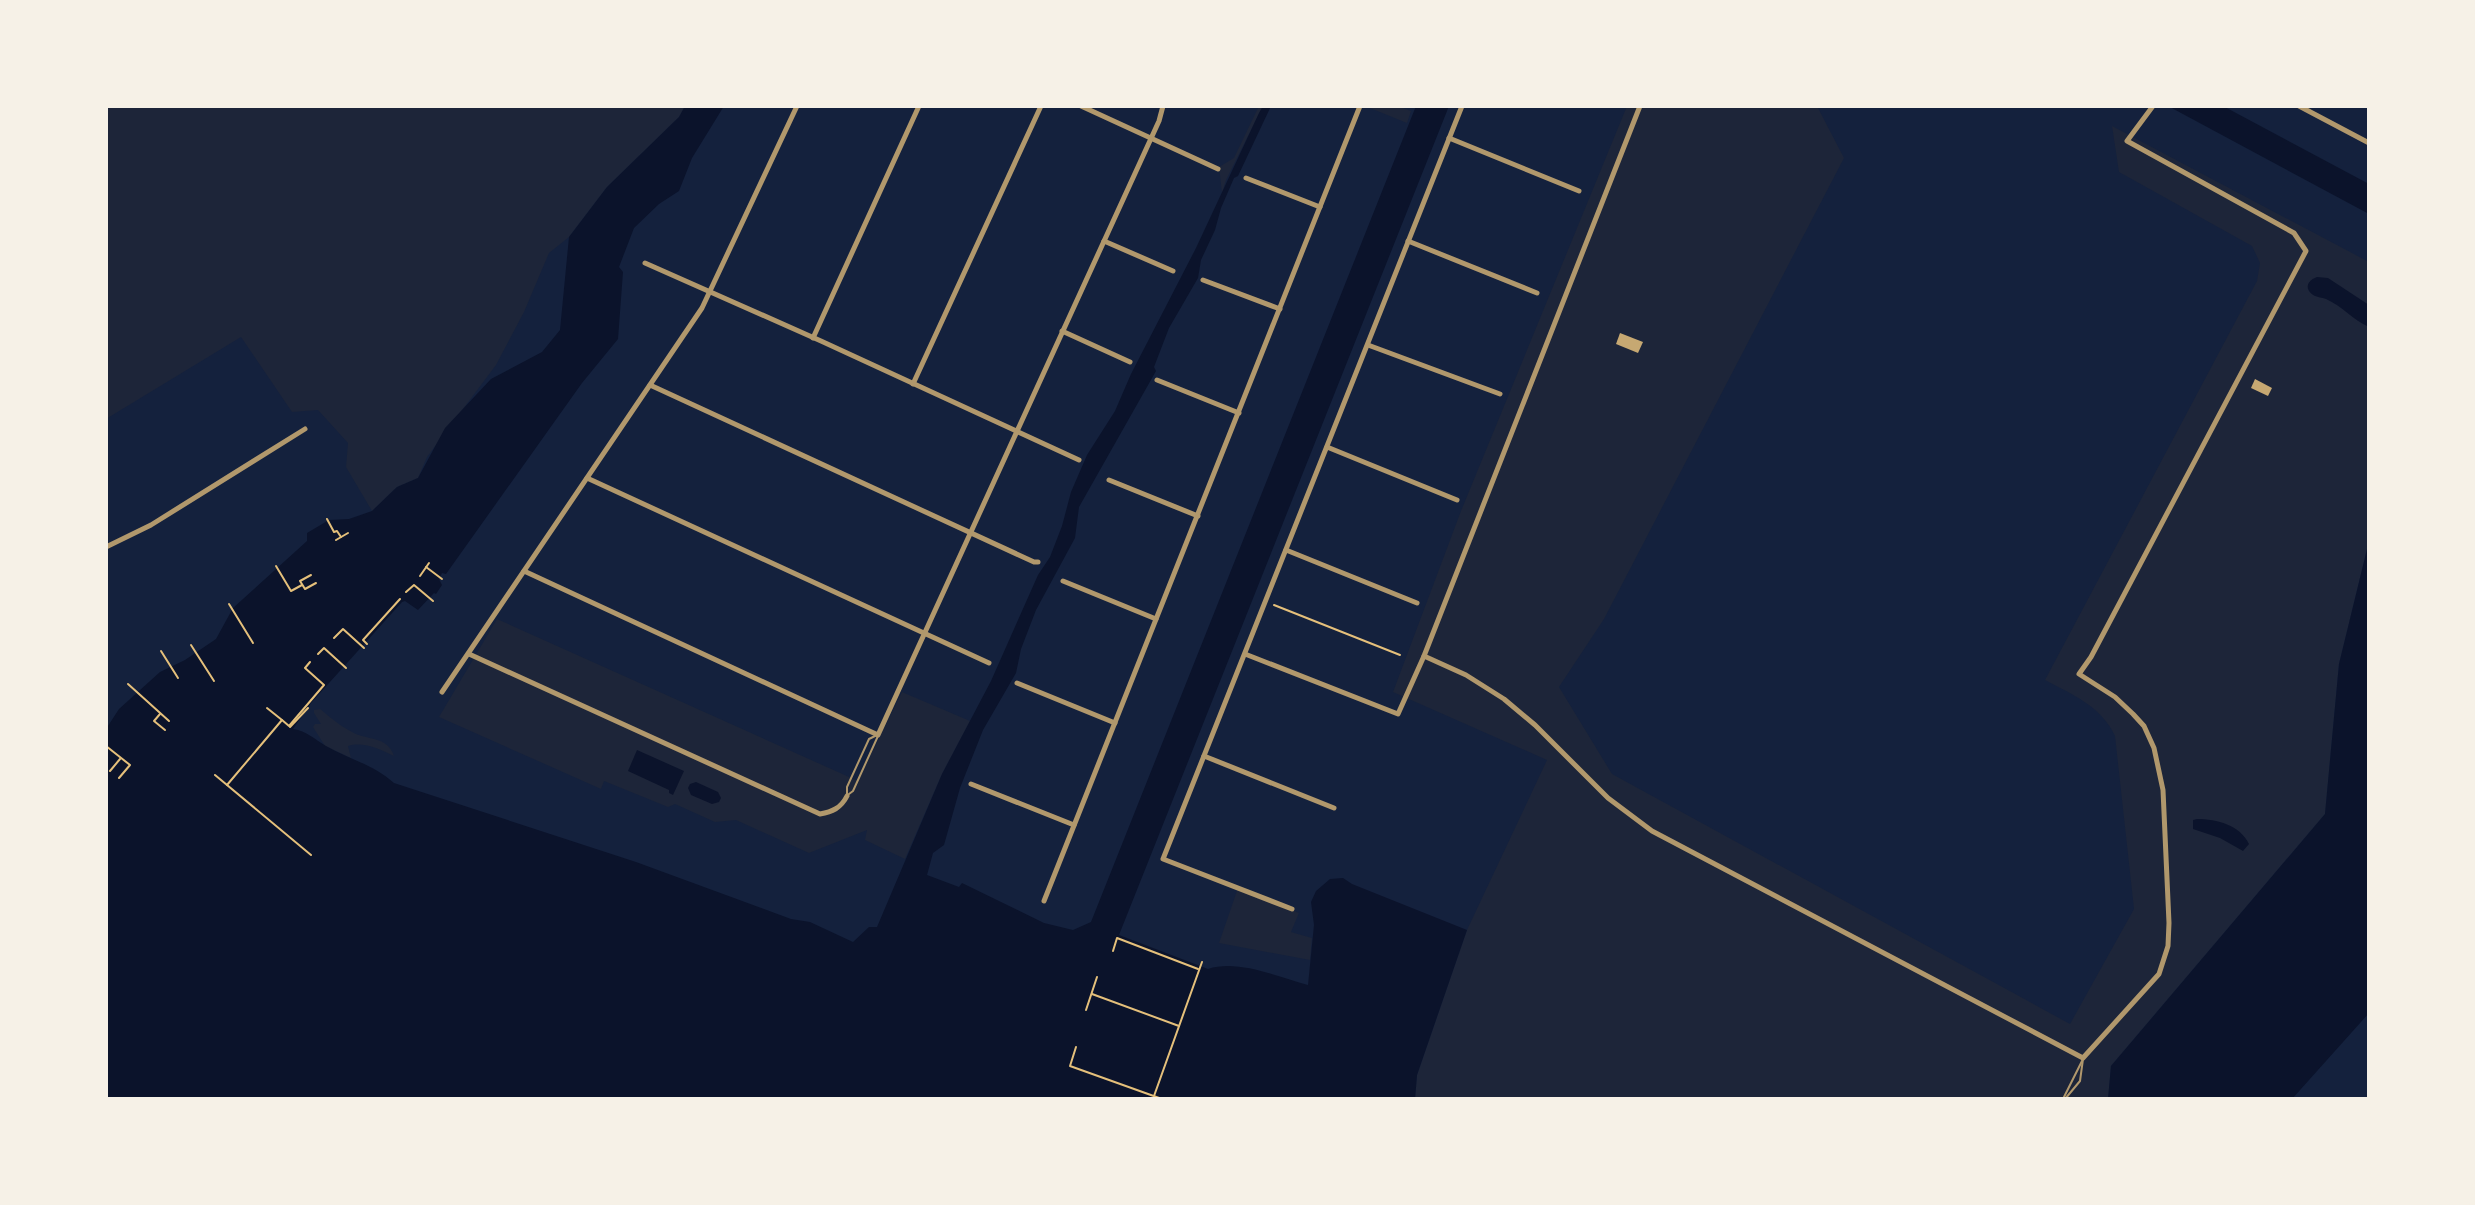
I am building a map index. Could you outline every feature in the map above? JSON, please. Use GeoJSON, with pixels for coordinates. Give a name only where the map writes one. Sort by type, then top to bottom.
{"type":"FeatureCollection","features":[{"type":"Feature","properties":{"kind":"street"},"geometry":{"type":"LineString","coordinates":[[442,692],[702,308],[797,106]]}},
{"type":"Feature","properties":{"kind":"street"},"geometry":{"type":"LineString","coordinates":[[813,338],[919,106]]}},
{"type":"Feature","properties":{"kind":"street"},"geometry":{"type":"LineString","coordinates":[[913,384],[1041,106]]}},
{"type":"Feature","properties":{"kind":"street"},"geometry":{"type":"LineString","coordinates":[[1081,106],[1218,169]]}},
{"type":"Feature","properties":{"kind":"street"},"geometry":{"type":"LineString","coordinates":[[524,571],[878,735],[1163,106]]}},
{"type":"Feature","properties":{"kind":"street"},"geometry":{"type":"LineString","coordinates":[[1044,901],[1360,106]]}},
{"type":"Feature","properties":{"kind":"street"},"geometry":{"type":"LineString","coordinates":[[1292,909],[1163,859],[1462,106]]}},
{"type":"Feature","properties":{"kind":"street"},"geometry":{"type":"LineString","coordinates":[[1245,654],[1398,714],[1424,656],[1640,106]]}},
{"type":"Feature","properties":{"kind":"street"},"geometry":{"type":"LineString","coordinates":[[1424,656],[1466,675],[1504,699],[1535,725],[1608,798],[1652,831],[2083,1058],[2159,974],[2168,946],[2169,923],[2163,790],[2154,748],[2144,726],[2133,714],[2115,697],[2079,674],[2091,657],[2306,251],[2294,233],[2127,141],[2153,106]]}},
{"type":"Feature","properties":{"kind":"street"},"geometry":{"type":"LineString","coordinates":[[2299,106],[2369,143]]}},
{"type":"Feature","properties":{"kind":"street"},"geometry":{"type":"LineString","coordinates":[[1449,138],[1579,191]]}},
{"type":"Feature","properties":{"kind":"street"},"geometry":{"type":"LineString","coordinates":[[1246,178],[1320,207]]}},
{"type":"Feature","properties":{"kind":"street"},"geometry":{"type":"LineString","coordinates":[[1104,241],[1173,271]]}},
{"type":"Feature","properties":{"kind":"street"},"geometry":{"type":"LineString","coordinates":[[1408,241],[1537,293]]}},
{"type":"Feature","properties":{"kind":"street"},"geometry":{"type":"LineString","coordinates":[[645,263],[1079,460]]}},
{"type":"Feature","properties":{"kind":"street"},"geometry":{"type":"LineString","coordinates":[[1203,280],[1280,309]]}},
{"type":"Feature","properties":{"kind":"street"},"geometry":{"type":"LineString","coordinates":[[1062,331],[1130,362]]}},
{"type":"Feature","properties":{"kind":"street"},"geometry":{"type":"LineString","coordinates":[[1368,345],[1500,394]]}},
{"type":"Feature","properties":{"kind":"street"},"geometry":{"type":"LineString","coordinates":[[1157,380],[1239,413]]}},
{"type":"Feature","properties":{"kind":"street"},"geometry":{"type":"LineString","coordinates":[[650,385],[1038,562]]}},
{"type":"Feature","properties":{"kind":"street"},"geometry":{"type":"LineString","coordinates":[[106,547],[151,525],[305,429]]}},
{"type":"Feature","properties":{"kind":"street"},"geometry":{"type":"LineString","coordinates":[[1327,447],[1457,500]]}},
{"type":"Feature","properties":{"kind":"street"},"geometry":{"type":"LineString","coordinates":[[587,478],[989,663]]}},
{"type":"Feature","properties":{"kind":"street"},"geometry":{"type":"LineString","coordinates":[[1109,480],[1198,516]]}},
{"type":"Feature","properties":{"kind":"street"},"geometry":{"type":"LineString","coordinates":[[1286,550],[1417,603]]}},
{"type":"Feature","properties":{"kind":"street"},"geometry":{"type":"LineString","coordinates":[[1063,581],[1156,619]]}},
{"type":"Feature","properties":{"kind":"street"},"geometry":{"type":"LineString","coordinates":[[469,654],[820,814],[832,812],[843,804],[847,796]]}},
{"type":"Feature","properties":{"kind":"street"},"geometry":{"type":"LineString","coordinates":[[1017,683],[1115,723]]}},
{"type":"Feature","properties":{"kind":"street"},"geometry":{"type":"LineString","coordinates":[[1204,756],[1334,808]]}},
{"type":"Feature","properties":{"kind":"street"},"geometry":{"type":"LineString","coordinates":[[971,784],[1074,825]]}},
{"type":"Feature","properties":{"kind":"lane"},"geometry":{"type":"LineString","coordinates":[[847,796],[847,787],[869,739],[878,735]]}},
{"type":"Feature","properties":{"kind":"lane"},"geometry":{"type":"LineString","coordinates":[[847,796],[853,791],[878,735]]}},
{"type":"Feature","properties":{"kind":"lane"},"geometry":{"type":"LineString","coordinates":[[2064,1099],[2083,1058]]}},
{"type":"Feature","properties":{"kind":"lane"},"geometry":{"type":"LineString","coordinates":[[2064,1099],[2080,1081],[2083,1058]]}},
{"type":"Feature","properties":{"kind":"path"},"geometry":{"type":"LineString","coordinates":[[327,519],[334,532],[337,531],[341,537]]}},
{"type":"Feature","properties":{"kind":"path"},"geometry":{"type":"LineString","coordinates":[[336,540],[348,533]]}},
{"type":"Feature","properties":{"kind":"path"},"geometry":{"type":"LineString","coordinates":[[420,576],[429,563]]}},
{"type":"Feature","properties":{"kind":"path"},"geometry":{"type":"LineString","coordinates":[[276,566],[291,591],[302,585]]}},
{"type":"Feature","properties":{"kind":"path"},"geometry":{"type":"LineString","coordinates":[[426,567],[442,579]]}},
{"type":"Feature","properties":{"kind":"path"},"geometry":{"type":"LineString","coordinates":[[311,575],[300,581],[302,585],[305,589],[316,583]]}},
{"type":"Feature","properties":{"kind":"path"},"geometry":{"type":"LineString","coordinates":[[406,592],[414,585],[433,601]]}},
{"type":"Feature","properties":{"kind":"path"},"geometry":{"type":"LineString","coordinates":[[367,644],[363,640],[400,599]]}},
{"type":"Feature","properties":{"kind":"path"},"geometry":{"type":"LineString","coordinates":[[1265,602],[1400,655]]}},
{"type":"Feature","properties":{"kind":"path"},"geometry":{"type":"LineString","coordinates":[[229,604],[253,643]]}},
{"type":"Feature","properties":{"kind":"path"},"geometry":{"type":"LineString","coordinates":[[334,638],[343,629],[364,648]]}},
{"type":"Feature","properties":{"kind":"path"},"geometry":{"type":"LineString","coordinates":[[191,645],[214,681]]}},
{"type":"Feature","properties":{"kind":"path"},"geometry":{"type":"LineString","coordinates":[[318,654],[324,648],[346,668]]}},
{"type":"Feature","properties":{"kind":"path"},"geometry":{"type":"LineString","coordinates":[[161,651],[178,678]]}},
{"type":"Feature","properties":{"kind":"path"},"geometry":{"type":"LineString","coordinates":[[289,726],[324,685],[305,668],[310,662]]}},
{"type":"Feature","properties":{"kind":"path"},"geometry":{"type":"LineString","coordinates":[[128,684],[169,721]]}},
{"type":"Feature","properties":{"kind":"path"},"geometry":{"type":"LineString","coordinates":[[267,708],[291,728],[308,708]]}},
{"type":"Feature","properties":{"kind":"path"},"geometry":{"type":"LineString","coordinates":[[161,713],[154,721],[165,730]]}},
{"type":"Feature","properties":{"kind":"path"},"geometry":{"type":"LineString","coordinates":[[227,785],[282,720]]}},
{"type":"Feature","properties":{"kind":"path"},"geometry":{"type":"LineString","coordinates":[[106,746],[130,765],[119,778]]}},
{"type":"Feature","properties":{"kind":"path"},"geometry":{"type":"LineString","coordinates":[[110,771],[121,758]]}},
{"type":"Feature","properties":{"kind":"path"},"geometry":{"type":"LineString","coordinates":[[215,775],[311,855]]}},
{"type":"Feature","properties":{"kind":"path"},"geometry":{"type":"LineString","coordinates":[[1113,951],[1117,938],[1199,970]]}},
{"type":"Feature","properties":{"kind":"path"},"geometry":{"type":"LineString","coordinates":[[1154,1096],[1202,962]]}},
{"type":"Feature","properties":{"kind":"path"},"geometry":{"type":"LineString","coordinates":[[1086,1010],[1097,977]]}},
{"type":"Feature","properties":{"kind":"path"},"geometry":{"type":"LineString","coordinates":[[1092,994],[1179,1026]]}},
{"type":"Feature","properties":{"kind":"path"},"geometry":{"type":"LineString","coordinates":[[1076,1047],[1070,1066],[1162,1099]]}},
{"type":"Feature","properties":{"kind":"shaded area"},"geometry":{"type":"Polygon","coordinates":[[[106,106],[685,106],[679,117],[607,187],[569,237],[549,253],[524,312],[496,365],[427,457],[418,478],[397,487],[372,511],[346,467],[348,443],[318,410],[292,412],[241,337],[106,419],[106,106]]]}},
{"type":"Feature","properties":{"kind":"shaded area"},"geometry":{"type":"Polygon","coordinates":[[[685,106],[724,106],[692,158],[679,191],[659,204],[634,228],[619,267],[623,272],[618,339],[582,383],[446,574],[442,573],[439,579],[442,585],[436,594],[418,610],[402,602],[311,703],[293,729],[370,767],[394,783],[636,862],[791,919],[810,922],[853,942],[869,927],[877,927],[942,774],[991,681],[1038,575],[1050,557],[1071,492],[1087,455],[1115,411],[1259,113],[1263,106],[1271,106],[1238,176],[1234,178],[1201,260],[1198,278],[1169,328],[1154,367],[1156,371],[1079,507],[1075,538],[1036,610],[1021,649],[1016,673],[983,730],[960,788],[944,845],[933,853],[927,875],[959,887],[962,883],[1044,923],[1073,930],[1091,922],[1416,106],[1449,106],[1119,935],[1208,969],[1220,966],[1245,968],[1308,985],[1314,925],[1311,902],[1316,891],[1330,879],[1343,878],[1467,930],[1417,1075],[1415,1099],[106,1099],[106,729],[119,709],[160,672],[216,639],[233,608],[307,541],[307,533],[329,520],[349,519],[372,511],[397,487],[418,478],[445,428],[491,379],[542,352],[560,330],[569,237],[607,187],[679,117],[685,106]]]}},
{"type":"Feature","properties":{"kind":"shaded area"},"geometry":{"type":"Polygon","coordinates":[[[1259,106],[1263,106],[1222,193],[1219,167],[1234,158],[1259,106]]]}},
{"type":"Feature","properties":{"kind":"shaded area"},"geometry":{"type":"Polygon","coordinates":[[[1365,106],[1397,106],[1411,111],[1407,123],[1365,106]]]}},
{"type":"Feature","properties":{"kind":"shaded area"},"geometry":{"type":"Polygon","coordinates":[[[1627,106],[1817,106],[1844,158],[1604,619],[1559,687],[1612,774],[2070,1024],[2134,909],[2115,736],[2094,709],[2045,680],[2257,281],[2260,263],[2252,246],[2119,172],[2112,126],[2369,262],[2369,541],[2339,664],[2325,814],[2111,1066],[2108,1099],[1415,1099],[1417,1075],[1467,930],[1547,760],[1393,692],[1461,511],[1627,106]]]}},
{"type":"Feature","properties":{"kind":"shaded area"},"geometry":{"type":"Polygon","coordinates":[[[2168,106],[2223,106],[2369,184],[2369,214],[2168,106]]]}},
{"type":"Feature","properties":{"kind":"shaded area"},"geometry":{"type":"Polygon","coordinates":[[[2317,277],[2328,278],[2369,305],[2369,327],[2332,302],[2311,293],[2308,284],[2317,277]]]}},
{"type":"Feature","properties":{"kind":"shaded area"},"geometry":{"type":"Polygon","coordinates":[[[2369,541],[2369,1013],[2292,1099],[2108,1099],[2111,1066],[2325,814],[2339,664],[2369,541]]]}},
{"type":"Feature","properties":{"kind":"shaded area"},"geometry":{"type":"Polygon","coordinates":[[[497,619],[858,781],[902,692],[970,721],[942,774],[905,859],[865,840],[867,830],[809,853],[736,820],[715,822],[675,804],[668,807],[604,781],[601,789],[439,717],[497,619]]]}},
{"type":"Feature","properties":{"kind":"shaded area"},"geometry":{"type":"Polygon","coordinates":[[[320,709],[352,732],[387,745],[394,756],[360,744],[348,746],[351,758],[325,746],[313,727],[321,724],[314,713],[314,710],[320,709]]]}},
{"type":"Feature","properties":{"kind":"shaded area"},"geometry":{"type":"Polygon","coordinates":[[[637,750],[684,771],[673,795],[669,790],[628,771],[637,750]]]}},
{"type":"Feature","properties":{"kind":"shaded area"},"geometry":{"type":"Polygon","coordinates":[[[696,782],[718,792],[719,802],[712,804],[691,795],[688,788],[696,782]]]}},
{"type":"Feature","properties":{"kind":"shaded area"},"geometry":{"type":"Polygon","coordinates":[[[2193,820],[2227,824],[2240,832],[2249,844],[2243,851],[2220,838],[2193,829],[2193,820]]]}},
{"type":"Feature","properties":{"kind":"shaded area"},"geometry":{"type":"Polygon","coordinates":[[[1238,888],[1299,913],[1291,932],[1312,938],[1310,960],[1219,943],[1238,888]]]}},
{"type":"Feature","properties":{"kind":"building"},"geometry":{"type":"Polygon","coordinates":[[[1620,333],[1643,342],[1638,353],[1616,344],[1620,333]]]}},
{"type":"Feature","properties":{"kind":"building"},"geometry":{"type":"Polygon","coordinates":[[[2255,379],[2272,388],[2268,396],[2251,388],[2255,379]]]}}]}
